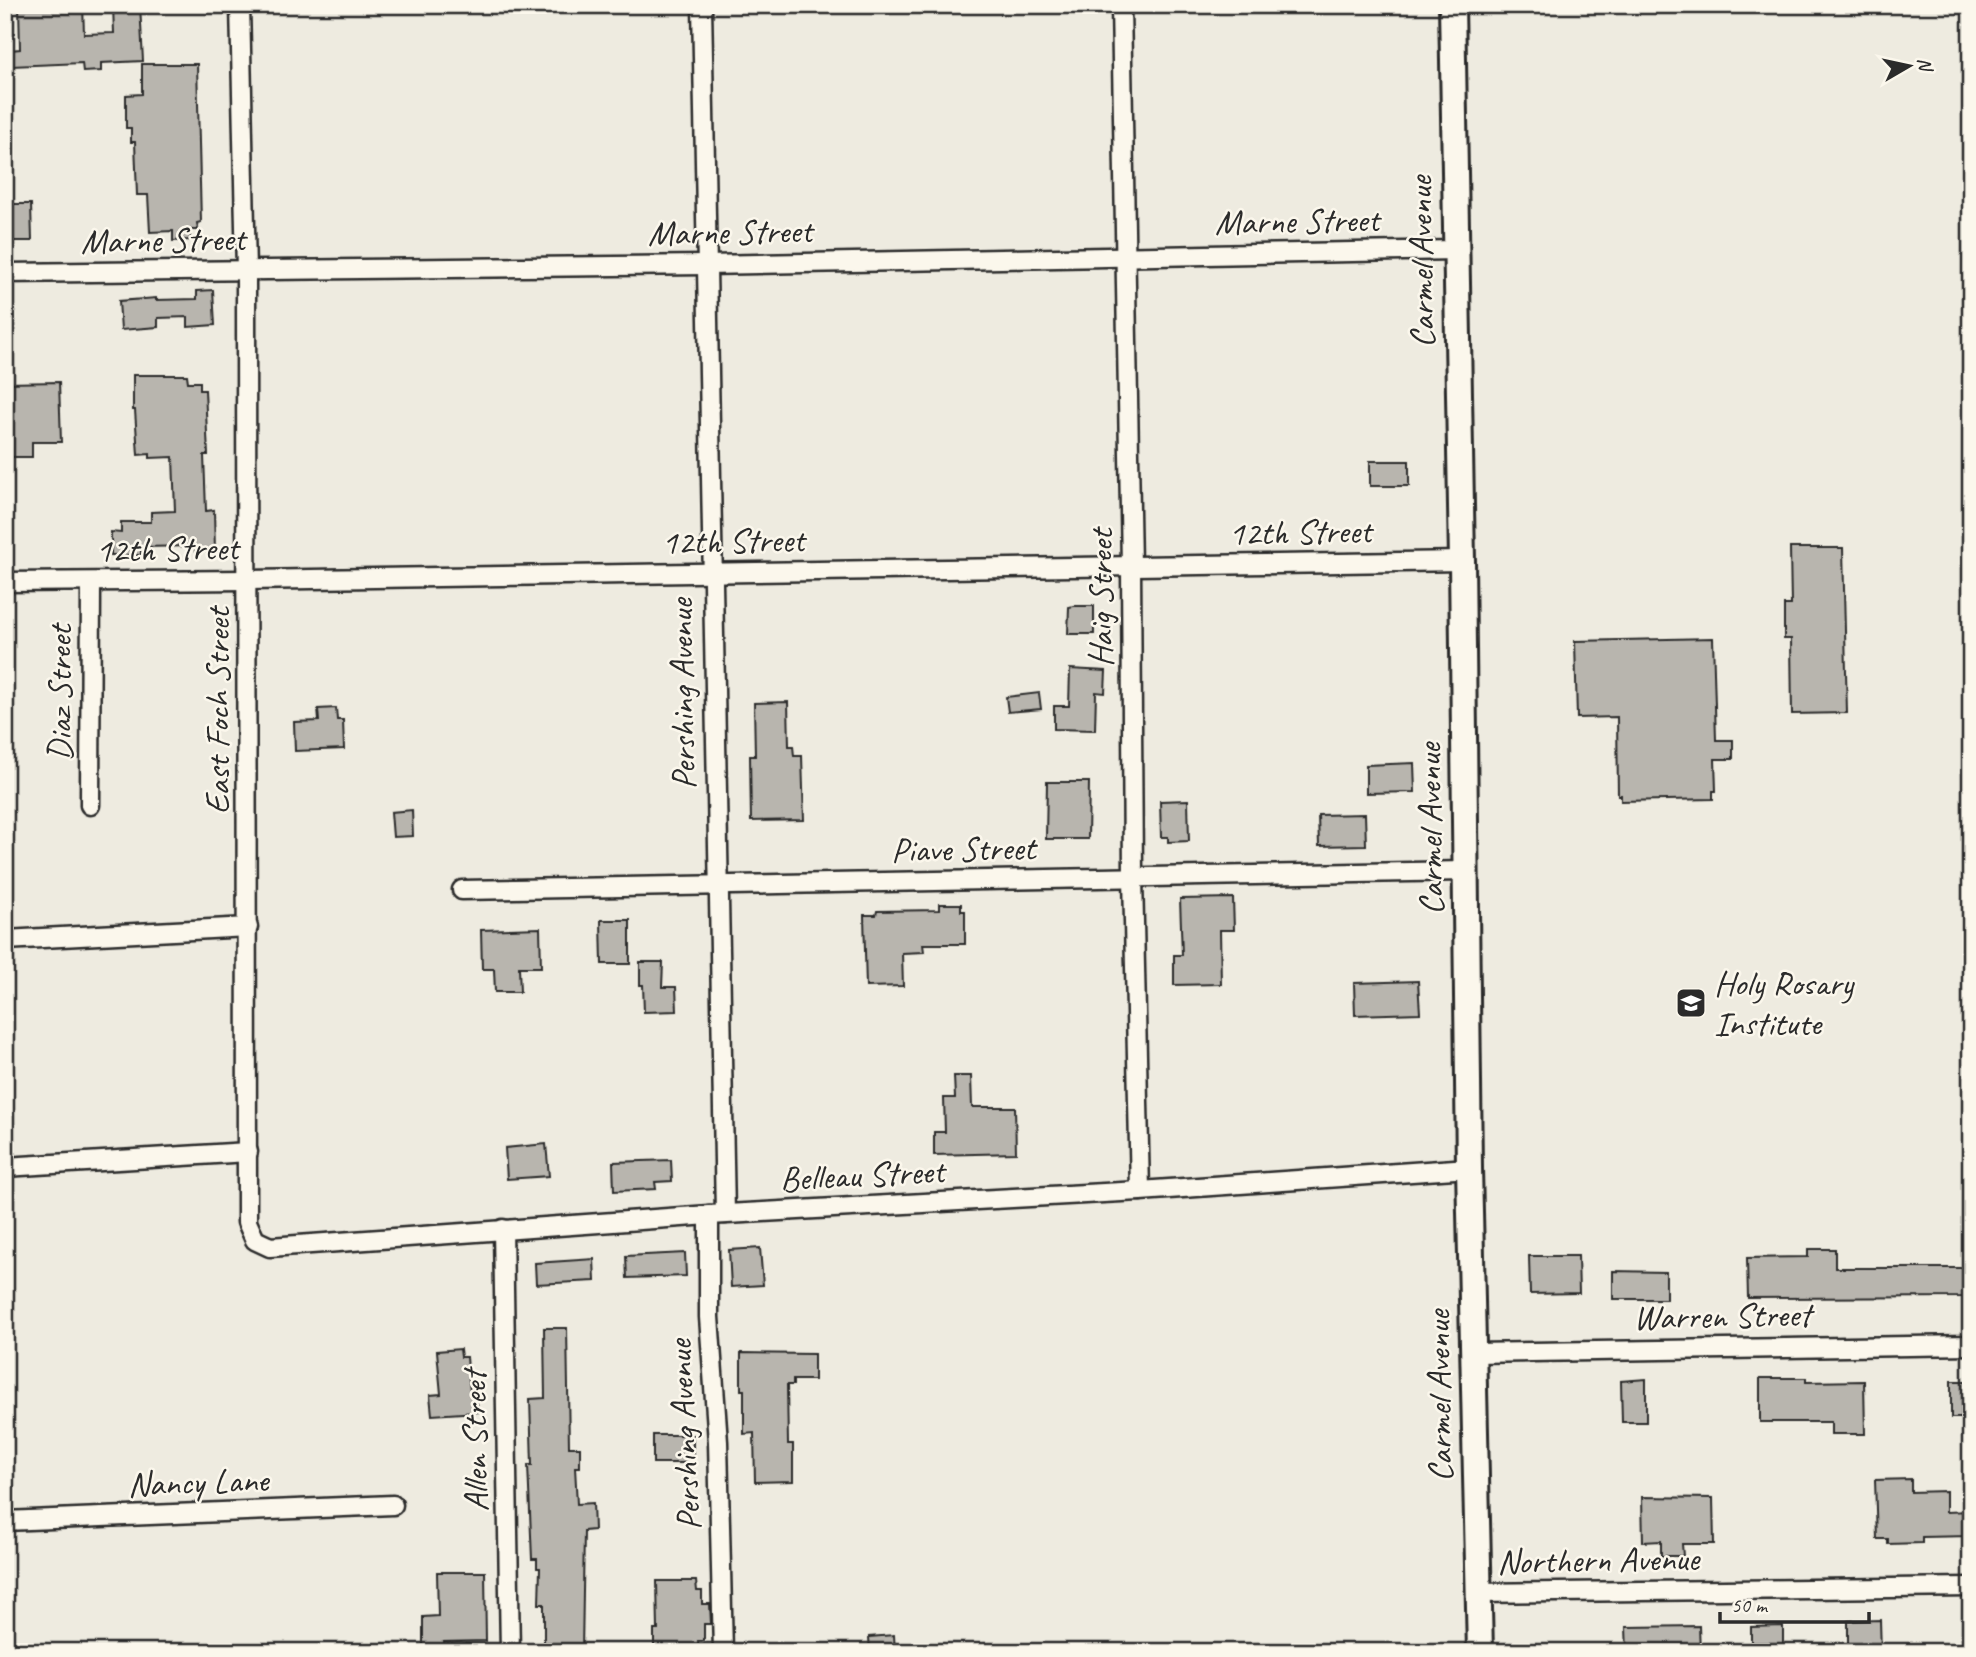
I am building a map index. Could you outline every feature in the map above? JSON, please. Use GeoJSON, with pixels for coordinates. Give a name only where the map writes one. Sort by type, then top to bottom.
{"type":"FeatureCollection","features":[{"type":"Feature","properties":{"kind":"main road","name":"Carmel Avenue"},"geometry":{"type":"LineString","coordinates":[[1452,5],[1469,1168],[1480,1652]]}},
{"type":"Feature","properties":{"kind":"street","name":"East Foch Street"},"geometry":{"type":"LineString","coordinates":[[240,5],[246,271],[248,580],[247,1222],[251,1233],[260,1244]]}},
{"type":"Feature","properties":{"kind":"street","name":"Pershing Avenue"},"geometry":{"type":"LineString","coordinates":[[702,5],[717,886],[717,1214],[709,1317],[718,1442],[723,1652]]}},
{"type":"Feature","properties":{"kind":"street","name":"Haig Street"},"geometry":{"type":"LineString","coordinates":[[1121,5],[1140,1191]]}},
{"type":"Feature","properties":{"kind":"street","name":"Marne Street"},"geometry":{"type":"LineString","coordinates":[[5,273],[706,265],[1455,250]]}},
{"type":"Feature","properties":{"kind":"street","name":"12th Street"},"geometry":{"type":"LineString","coordinates":[[5,582],[1462,561]]}},
{"type":"Feature","properties":{"kind":"street","name":"Diaz Street"},"geometry":{"type":"LineString","coordinates":[[90,805],[91,582]]}},
{"type":"Feature","properties":{"kind":"street","name":"Piave Street"},"geometry":{"type":"LineString","coordinates":[[462,890],[1465,871]]}},
{"type":"Feature","properties":{"kind":"street"},"geometry":{"type":"LineString","coordinates":[[5,940],[248,927]]}},
{"type":"Feature","properties":{"kind":"street"},"geometry":{"type":"LineString","coordinates":[[5,1167],[248,1152]]}},
{"type":"Feature","properties":{"kind":"street","name":"Belleau Street"},"geometry":{"type":"LineString","coordinates":[[260,1244],[270,1247],[717,1214],[1140,1191],[1469,1168]]}},
{"type":"Feature","properties":{"kind":"street","name":"Allen Street"},"geometry":{"type":"LineString","coordinates":[[503,1229],[510,1652]]}},
{"type":"Feature","properties":{"kind":"street","name":"Warren Street"},"geometry":{"type":"LineString","coordinates":[[1474,1353],[1971,1345]]}},
{"type":"Feature","properties":{"kind":"street","name":"Nancy Lane"},"geometry":{"type":"LineString","coordinates":[[5,1521],[393,1506]]}},
{"type":"Feature","properties":{"kind":"street","name":"Northern Avenue"},"geometry":{"type":"LineString","coordinates":[[1478,1592],[1971,1587]]}},
{"type":"Feature","properties":{"kind":"building"},"geometry":{"type":"Polygon","coordinates":[[[19,5],[83,5],[84,34],[114,33],[113,5],[140,5],[143,61],[101,63],[101,71],[83,72],[82,63],[11,66],[10,50],[20,49],[19,5]]]}},
{"type":"Feature","properties":{"kind":"building"},"geometry":{"type":"Polygon","coordinates":[[[142,64],[197,64],[201,222],[197,223],[198,230],[190,230],[190,240],[173,241],[173,231],[150,232],[148,195],[137,195],[135,142],[131,142],[131,128],[126,128],[126,95],[142,94],[142,64]]]}},
{"type":"Feature","properties":{"kind":"building"},"geometry":{"type":"Polygon","coordinates":[[[5,204],[31,204],[32,241],[5,241],[5,204]]]}},
{"type":"Feature","properties":{"kind":"building"},"geometry":{"type":"Polygon","coordinates":[[[213,290],[215,325],[188,327],[188,317],[158,318],[158,327],[121,330],[119,301],[197,299],[197,291],[213,290]]]}},
{"type":"Feature","properties":{"kind":"building"},"geometry":{"type":"Polygon","coordinates":[[[133,375],[187,375],[188,382],[200,382],[200,390],[205,390],[208,455],[204,455],[206,511],[214,510],[215,552],[195,552],[195,546],[141,547],[141,555],[111,555],[111,532],[121,533],[121,522],[151,522],[151,512],[175,511],[173,457],[150,458],[150,454],[138,455],[133,410],[133,375]]]}},
{"type":"Feature","properties":{"kind":"building"},"geometry":{"type":"Polygon","coordinates":[[[59,382],[61,442],[32,442],[32,457],[5,457],[5,383],[59,382]]]}},
{"type":"Feature","properties":{"kind":"building"},"geometry":{"type":"Polygon","coordinates":[[[1370,461],[1409,461],[1409,486],[1370,486],[1370,461]]]}},
{"type":"Feature","properties":{"kind":"building"},"geometry":{"type":"Polygon","coordinates":[[[1790,548],[1843,548],[1847,713],[1792,714],[1791,639],[1784,639],[1784,605],[1791,605],[1790,548]]]}},
{"type":"Feature","properties":{"kind":"building"},"geometry":{"type":"Polygon","coordinates":[[[1094,606],[1094,634],[1068,634],[1069,607],[1094,606]]]}},
{"type":"Feature","properties":{"kind":"building"},"geometry":{"type":"Polygon","coordinates":[[[1713,638],[1716,740],[1733,740],[1733,759],[1715,759],[1716,791],[1713,791],[1713,799],[1621,801],[1621,795],[1618,795],[1617,717],[1577,718],[1575,641],[1713,638]]]}},
{"type":"Feature","properties":{"kind":"building"},"geometry":{"type":"Polygon","coordinates":[[[1070,669],[1106,671],[1105,693],[1096,692],[1095,730],[1054,729],[1054,706],[1069,706],[1070,669]]]}},
{"type":"Feature","properties":{"kind":"building"},"geometry":{"type":"Polygon","coordinates":[[[1039,693],[1041,709],[1008,712],[1006,697],[1039,693]]]}},
{"type":"Feature","properties":{"kind":"building"},"geometry":{"type":"Polygon","coordinates":[[[788,702],[789,746],[793,746],[794,756],[802,756],[804,820],[751,821],[750,756],[755,756],[754,703],[788,702]]]}},
{"type":"Feature","properties":{"kind":"building"},"geometry":{"type":"Polygon","coordinates":[[[336,708],[337,720],[343,720],[344,749],[295,751],[294,722],[319,721],[318,709],[336,708]]]}},
{"type":"Feature","properties":{"kind":"building"},"geometry":{"type":"Polygon","coordinates":[[[1414,763],[1415,792],[1366,793],[1366,765],[1414,763]]]}},
{"type":"Feature","properties":{"kind":"building"},"geometry":{"type":"Polygon","coordinates":[[[1047,782],[1089,782],[1088,839],[1046,839],[1047,782]]]}},
{"type":"Feature","properties":{"kind":"building"},"geometry":{"type":"Polygon","coordinates":[[[1188,800],[1189,841],[1168,842],[1168,837],[1161,837],[1160,801],[1188,800]]]}},
{"type":"Feature","properties":{"kind":"building"},"geometry":{"type":"Polygon","coordinates":[[[412,810],[413,836],[393,837],[391,812],[412,810]]]}},
{"type":"Feature","properties":{"kind":"building"},"geometry":{"type":"Polygon","coordinates":[[[1365,814],[1366,845],[1319,846],[1318,815],[1365,814]]]}},
{"type":"Feature","properties":{"kind":"building"},"geometry":{"type":"Polygon","coordinates":[[[1233,898],[1234,930],[1220,930],[1221,984],[1174,985],[1174,955],[1182,955],[1180,899],[1233,898]]]}},
{"type":"Feature","properties":{"kind":"building"},"geometry":{"type":"Polygon","coordinates":[[[939,904],[961,904],[961,911],[965,911],[965,944],[923,944],[924,952],[902,953],[903,986],[866,987],[864,915],[876,915],[877,911],[939,910],[939,904]]]}},
{"type":"Feature","properties":{"kind":"building"},"geometry":{"type":"Polygon","coordinates":[[[601,920],[630,920],[630,964],[602,964],[601,920]]]}},
{"type":"Feature","properties":{"kind":"building"},"geometry":{"type":"Polygon","coordinates":[[[540,928],[541,967],[519,967],[520,992],[495,992],[494,969],[482,969],[481,930],[540,928]]]}},
{"type":"Feature","properties":{"kind":"building"},"geometry":{"type":"Polygon","coordinates":[[[640,962],[663,962],[662,987],[676,987],[677,1011],[644,1012],[640,962]]]}},
{"type":"Feature","properties":{"kind":"building"},"geometry":{"type":"Polygon","coordinates":[[[1418,981],[1420,1013],[1355,1015],[1354,983],[1418,981]]]}},
{"type":"Feature","properties":{"kind":"building"},"geometry":{"type":"Polygon","coordinates":[[[954,1076],[971,1076],[972,1107],[1015,1107],[1016,1153],[934,1155],[934,1132],[945,1132],[944,1098],[955,1098],[954,1076]]]}},
{"type":"Feature","properties":{"kind":"building"},"geometry":{"type":"Polygon","coordinates":[[[546,1144],[549,1176],[507,1179],[505,1148],[546,1144]]]}},
{"type":"Feature","properties":{"kind":"building"},"geometry":{"type":"Polygon","coordinates":[[[671,1160],[672,1181],[655,1182],[656,1189],[614,1191],[613,1162],[671,1160]]]}},
{"type":"Feature","properties":{"kind":"building"},"geometry":{"type":"Polygon","coordinates":[[[760,1248],[763,1285],[731,1287],[729,1250],[760,1248]]]}},
{"type":"Feature","properties":{"kind":"building"},"geometry":{"type":"Polygon","coordinates":[[[1808,1249],[1835,1249],[1835,1268],[1966,1268],[1966,1297],[1748,1298],[1747,1258],[1808,1257],[1808,1249]]]}},
{"type":"Feature","properties":{"kind":"building"},"geometry":{"type":"Polygon","coordinates":[[[685,1253],[686,1276],[627,1278],[626,1256],[685,1253]]]}},
{"type":"Feature","properties":{"kind":"building"},"geometry":{"type":"Polygon","coordinates":[[[1529,1256],[1578,1256],[1579,1293],[1530,1294],[1529,1256]]]}},
{"type":"Feature","properties":{"kind":"building"},"geometry":{"type":"Polygon","coordinates":[[[594,1259],[595,1281],[536,1284],[535,1263],[594,1259]]]}},
{"type":"Feature","properties":{"kind":"building"},"geometry":{"type":"Polygon","coordinates":[[[1613,1271],[1666,1272],[1666,1299],[1613,1299],[1613,1271]]]}},
{"type":"Feature","properties":{"kind":"building"},"geometry":{"type":"Polygon","coordinates":[[[544,1328],[567,1328],[569,1447],[580,1447],[580,1467],[575,1467],[577,1504],[593,1503],[594,1530],[584,1531],[582,1652],[544,1652],[544,1604],[539,1604],[540,1568],[537,1568],[537,1559],[532,1559],[528,1465],[532,1465],[530,1399],[545,1398],[544,1328]]]}},
{"type":"Feature","properties":{"kind":"building"},"geometry":{"type":"Polygon","coordinates":[[[460,1349],[461,1357],[467,1357],[470,1392],[476,1392],[478,1412],[432,1415],[430,1395],[441,1394],[437,1351],[460,1349]]]}},
{"type":"Feature","properties":{"kind":"building"},"geometry":{"type":"Polygon","coordinates":[[[741,1353],[814,1354],[814,1380],[793,1380],[793,1385],[787,1385],[788,1444],[793,1444],[793,1481],[755,1482],[754,1433],[744,1434],[741,1353]]]}},
{"type":"Feature","properties":{"kind":"building"},"geometry":{"type":"Polygon","coordinates":[[[1760,1378],[1806,1378],[1806,1382],[1864,1381],[1865,1434],[1831,1434],[1831,1422],[1760,1422],[1760,1378]]]}},
{"type":"Feature","properties":{"kind":"building"},"geometry":{"type":"Polygon","coordinates":[[[1646,1379],[1646,1422],[1622,1422],[1621,1381],[1646,1379]]]}},
{"type":"Feature","properties":{"kind":"building"},"geometry":{"type":"Polygon","coordinates":[[[1951,1381],[1971,1381],[1971,1418],[1951,1418],[1951,1381]]]}},
{"type":"Feature","properties":{"kind":"building"},"geometry":{"type":"Polygon","coordinates":[[[653,1435],[693,1435],[693,1463],[653,1463],[653,1435]]]}},
{"type":"Feature","properties":{"kind":"building"},"geometry":{"type":"Polygon","coordinates":[[[1911,1479],[1911,1492],[1946,1491],[1946,1512],[1971,1511],[1971,1536],[1922,1537],[1922,1543],[1888,1544],[1888,1539],[1877,1539],[1875,1480],[1911,1479]]]}},
{"type":"Feature","properties":{"kind":"building"},"geometry":{"type":"Polygon","coordinates":[[[1642,1497],[1713,1498],[1714,1544],[1682,1544],[1683,1556],[1661,1556],[1661,1541],[1643,1542],[1642,1497]]]}},
{"type":"Feature","properties":{"kind":"building"},"geometry":{"type":"Polygon","coordinates":[[[437,1572],[485,1572],[486,1641],[444,1642],[444,1652],[423,1652],[423,1617],[438,1616],[437,1572]]]}},
{"type":"Feature","properties":{"kind":"building"},"geometry":{"type":"Polygon","coordinates":[[[657,1581],[696,1581],[697,1591],[702,1591],[702,1604],[710,1604],[711,1624],[704,1624],[704,1641],[698,1641],[699,1652],[654,1652],[654,1630],[658,1630],[657,1581]]]}},
{"type":"Feature","properties":{"kind":"building"},"geometry":{"type":"Polygon","coordinates":[[[1880,1620],[1881,1652],[1848,1652],[1848,1621],[1880,1620]]]}},
{"type":"Feature","properties":{"kind":"building"},"geometry":{"type":"Polygon","coordinates":[[[1699,1626],[1700,1652],[1627,1652],[1626,1627],[1699,1626]]]}},
{"type":"Feature","properties":{"kind":"building"},"geometry":{"type":"Polygon","coordinates":[[[1783,1626],[1783,1652],[1751,1652],[1751,1627],[1783,1626]]]}},
{"type":"Feature","properties":{"kind":"building"},"geometry":{"type":"Polygon","coordinates":[[[894,1635],[895,1652],[870,1652],[869,1637],[894,1635]]]}},
{"type":"Feature","properties":{"kind":"place","name":"Holy Rosary Institute"},"geometry":{"type":"Point","coordinates":[1691,1003]}}]}
